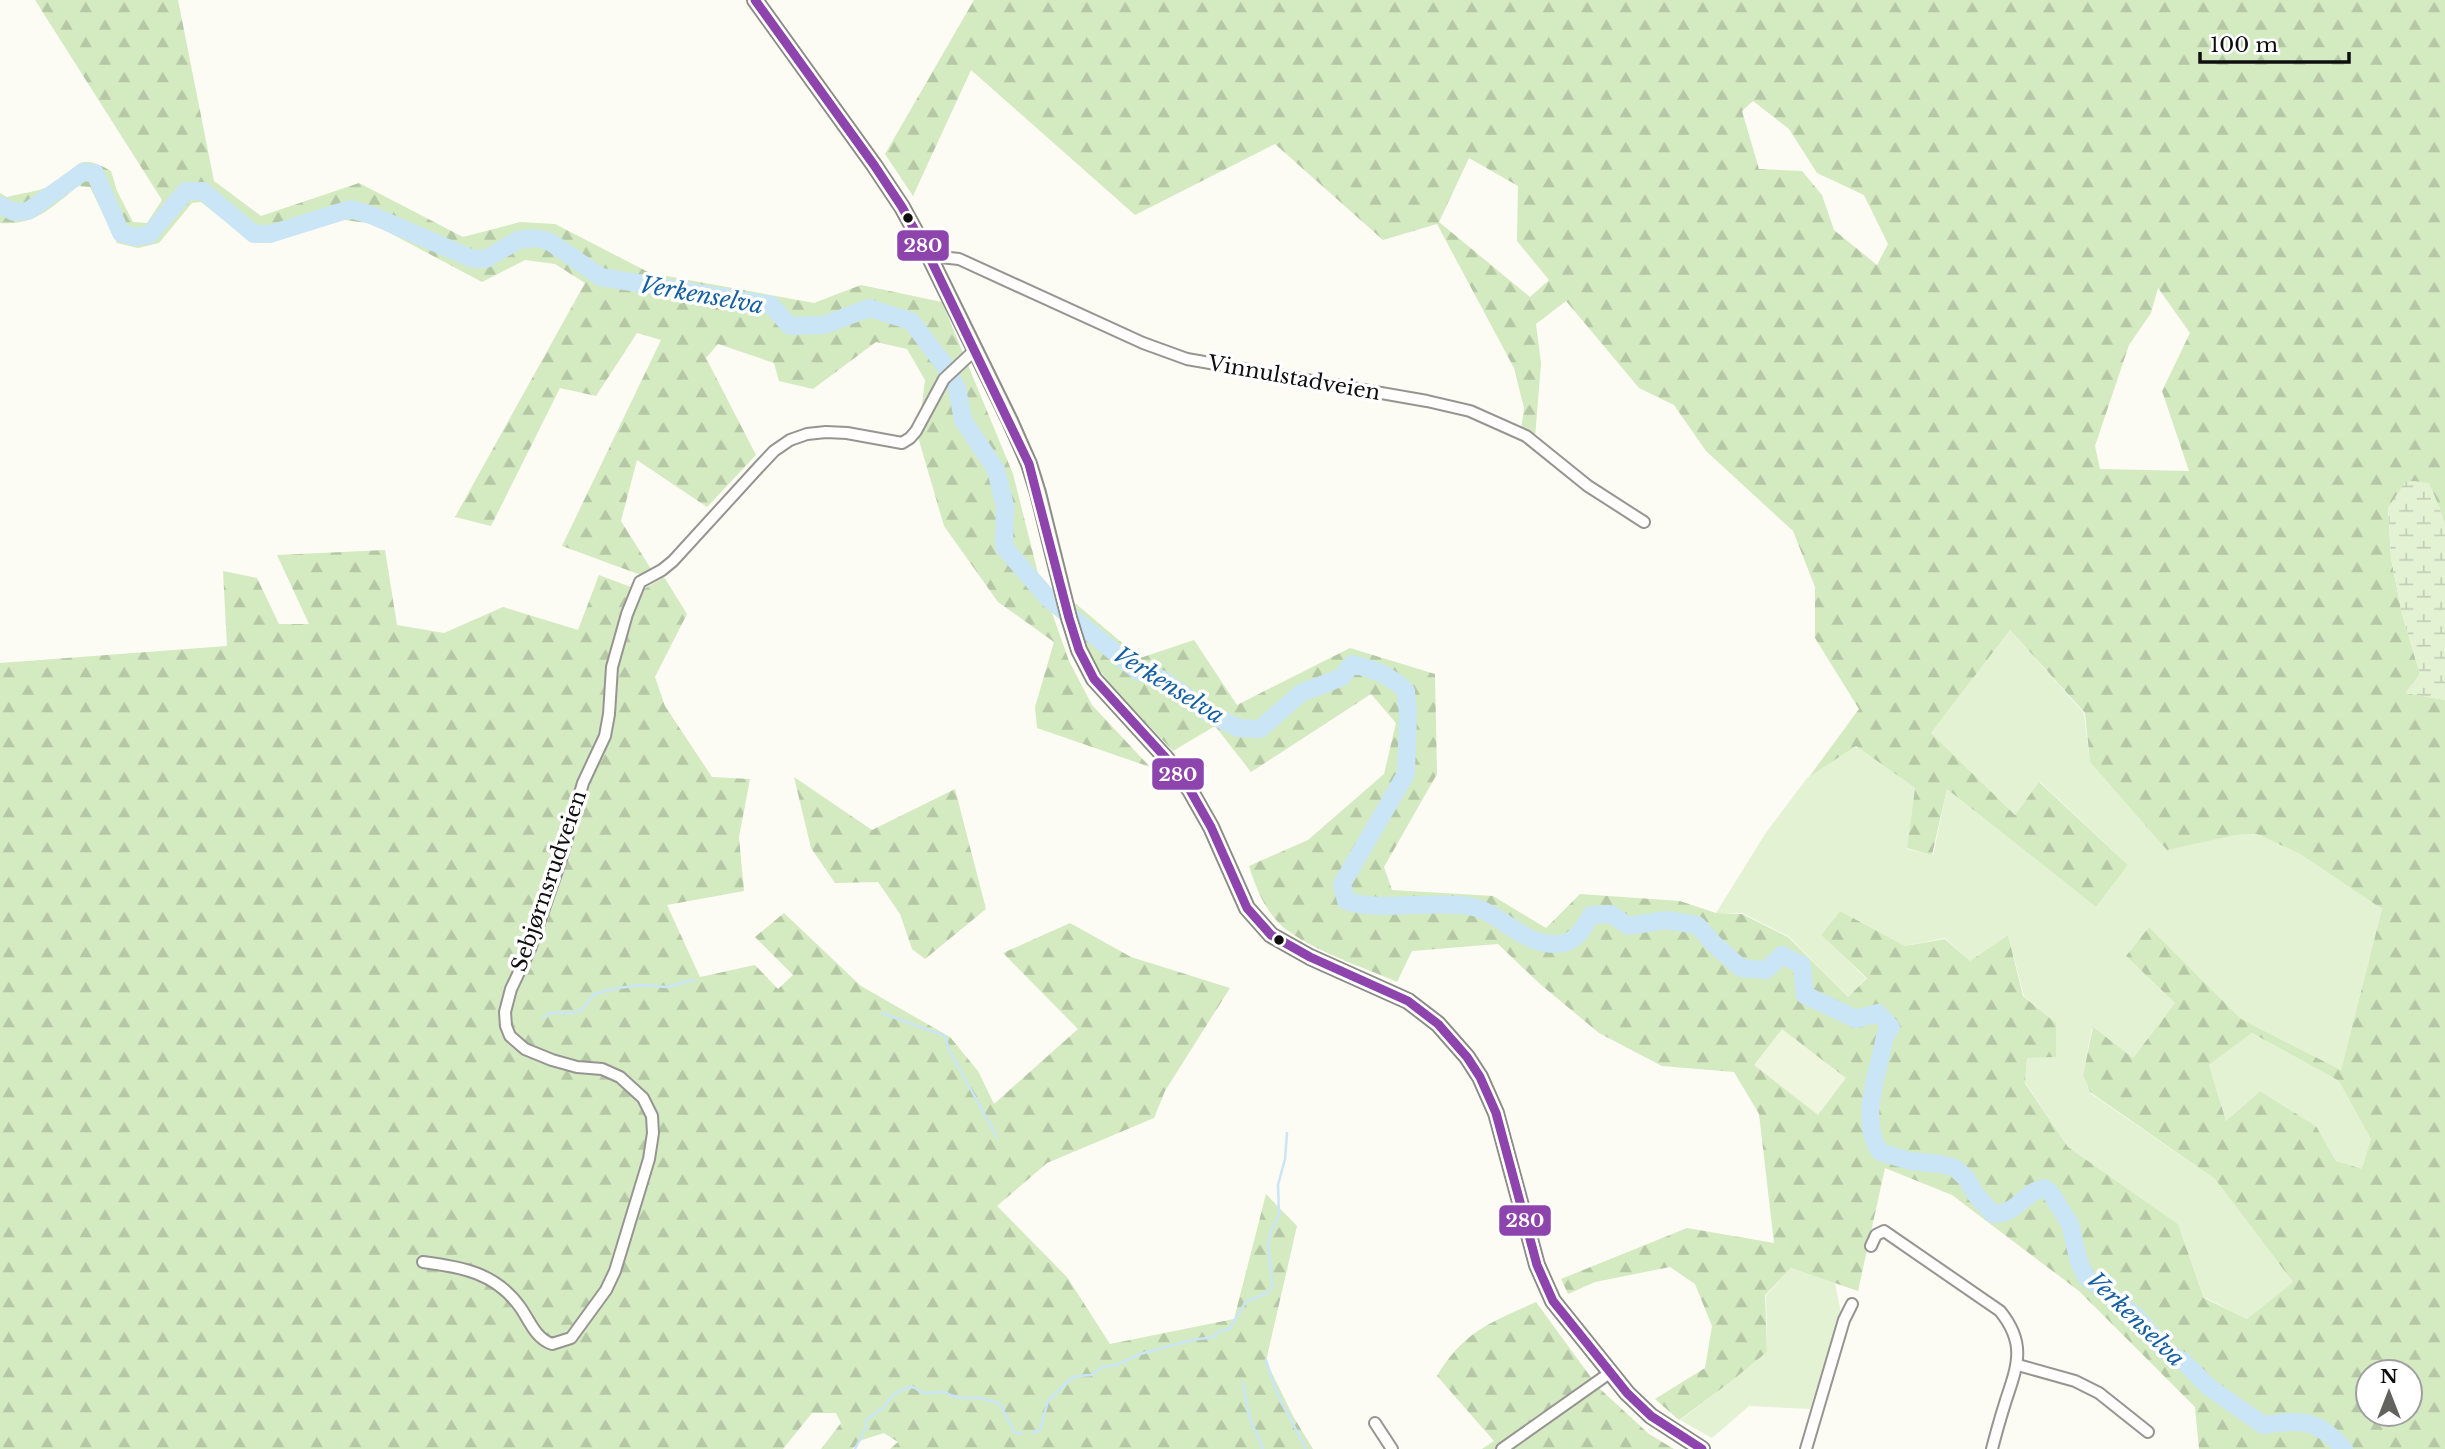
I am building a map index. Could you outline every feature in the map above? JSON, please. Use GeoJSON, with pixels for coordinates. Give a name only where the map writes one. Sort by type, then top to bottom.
{"type":"FeatureCollection","features":[{"type":"Feature","properties":{"kind":"main road"},"geometry":{"type":"LineString","coordinates":[[755,0],[874,165],[932,260],[1029,464],[1069,618],[1079,650],[1094,679],[1165,757],[1202,808],[1239,892],[1256,920],[1271,935],[1288,946],[1408,1002],[1438,1024],[1468,1057],[1496,1113],[1537,1265],[1553,1301],[1627,1393],[1651,1416],[1702,1449]]}},
{"type":"Feature","properties":{"kind":"street","name":"Vinnulstadveien"},"geometry":{"type":"LineString","coordinates":[[932,260],[940,257],[959,259],[1143,343],[1187,359],[1470,411],[1526,436],[1588,486],[1644,522]]}},
{"type":"Feature","properties":{"kind":"street","name":"Sebjørnsrudveien"},"geometry":{"type":"LineString","coordinates":[[423,1262],[473,1271],[490,1278],[508,1291],[538,1335],[552,1344],[571,1338],[606,1290],[623,1248],[649,1159],[653,1133],[652,1116],[647,1104],[620,1077],[602,1069],[576,1067],[552,1060],[525,1049],[510,1036],[505,1012],[511,989],[530,948],[552,887],[583,783],[605,736],[612,667],[627,614],[640,582],[673,561],[774,451],[798,437],[826,432],[902,443],[916,431],[944,379],[975,350]]}},
{"type":"Feature","properties":{"kind":"street"},"geometry":{"type":"LineString","coordinates":[[1871,1246],[1876,1235],[1884,1231],[2000,1311],[2014,1331],[2018,1365],[1992,1449]]}},
{"type":"Feature","properties":{"kind":"street"},"geometry":{"type":"LineString","coordinates":[[1806,1449],[1844,1320],[1852,1304]]}},
{"type":"Feature","properties":{"kind":"street"},"geometry":{"type":"LineString","coordinates":[[2018,1365],[2075,1381],[2099,1393],[2148,1432]]}},
{"type":"Feature","properties":{"kind":"street"},"geometry":{"type":"LineString","coordinates":[[1502,1449],[1611,1372]]}},
{"type":"Feature","properties":{"kind":"street"},"geometry":{"type":"LineString","coordinates":[[1375,1423],[1392,1449]]}},
{"type":"Feature","properties":{"kind":"green space"},"geometry":{"type":"Polygon","coordinates":[[[35,0],[178,0],[214,181],[261,216],[359,183],[463,237],[520,222],[555,224],[650,273],[814,303],[861,285],[942,302],[1013,474],[1038,573],[1069,661],[1092,705],[1150,767],[1037,728],[1035,707],[1054,642],[998,602],[944,526],[918,437],[925,380],[907,349],[876,342],[813,389],[779,381],[774,363],[718,344],[706,358],[756,455],[707,507],[637,460],[621,521],[651,569],[641,575],[562,546],[661,340],[637,333],[596,396],[560,388],[491,526],[455,517],[585,283],[555,264],[525,260],[482,282],[373,224],[338,219],[269,242],[250,241],[201,202],[192,203],[159,243],[138,248],[117,243],[90,187],[78,186],[51,208],[33,218],[0,223],[0,193],[7,197],[45,188],[83,162],[90,162],[111,171],[117,191],[133,222],[147,223],[162,200],[35,0]]]}},
{"type":"Feature","properties":{"kind":"green space"},"geometry":{"type":"Polygon","coordinates":[[[974,0],[2445,0],[2445,526],[2439,506],[2388,508],[2391,558],[2402,614],[2420,674],[2406,693],[2445,700],[2445,1449],[2199,1449],[2195,1407],[2079,1291],[1952,1195],[1885,1168],[1858,1291],[1791,1268],[1765,1295],[1767,1352],[1679,1420],[1655,1399],[1705,1368],[1712,1326],[1695,1284],[1670,1267],[1595,1282],[1568,1294],[1561,1279],[1687,1228],[1774,1243],[1759,1114],[1734,1072],[1662,1066],[1599,1033],[1540,984],[1498,944],[1412,951],[1397,982],[1294,935],[1277,921],[1266,906],[1249,866],[1308,840],[1384,774],[1396,723],[1371,694],[1251,772],[1215,726],[1173,751],[1113,688],[1090,657],[1069,598],[1140,658],[1194,640],[1237,705],[1350,648],[1435,674],[1437,774],[1384,867],[1392,890],[1493,896],[1546,928],[1580,894],[1680,901],[1716,913],[1742,914],[1788,937],[1848,997],[1867,978],[1821,935],[1840,911],[1905,946],[1945,939],[1970,961],[2008,935],[2023,996],[2056,1023],[2056,1057],[2027,1058],[2025,1083],[2068,1147],[2178,1224],[2204,1298],[2247,1319],[2293,1282],[2215,1179],[2090,1092],[2083,1075],[2093,1027],[2133,1058],[2175,1003],[2126,956],[2149,927],[2241,1019],[2341,1070],[2382,909],[2300,854],[2257,834],[2235,835],[2167,850],[2090,762],[2085,713],[2010,630],[1931,733],[2015,815],[2039,782],[2128,865],[2096,907],[1947,789],[1932,855],[1907,848],[1915,788],[1856,746],[1809,777],[1859,709],[1815,638],[1815,587],[1793,531],[1706,451],[1674,405],[1639,388],[1566,301],[1536,324],[1541,363],[1535,438],[1521,430],[1524,408],[1514,368],[1437,224],[1383,240],[1275,144],[1135,215],[971,70],[913,196],[885,154],[974,0]],[[1753,101],[1742,111],[1759,169],[1802,171],[1822,195],[1834,230],[1877,265],[1888,244],[1864,195],[1817,173],[1789,129],[1753,101]],[[1469,158],[1439,222],[1530,297],[1549,280],[1517,241],[1518,186],[1469,158]],[[2158,288],[2151,313],[2129,345],[2095,446],[2100,469],[2189,471],[2162,391],[2190,333],[2158,288]],[[2252,1033],[2209,1065],[2226,1121],[2260,1091],[2316,1126],[2336,1161],[2362,1169],[2371,1139],[2339,1081],[2252,1033]]]}},
{"type":"Feature","properties":{"kind":"green space"},"geometry":{"type":"Polygon","coordinates":[[[2405,482],[2429,483],[2445,526],[2445,700],[2405,693],[2420,674],[2402,614],[2391,558],[2388,508],[2405,482]]]}},
{"type":"Feature","properties":{"kind":"green space"},"geometry":{"type":"Polygon","coordinates":[[[385,550],[397,625],[444,633],[503,607],[578,630],[599,575],[641,591],[664,577],[687,614],[655,677],[665,706],[712,777],[750,779],[739,837],[744,891],[667,905],[700,977],[755,965],[778,989],[793,975],[755,937],[784,913],[861,986],[950,1037],[978,1071],[994,1104],[1078,1029],[1003,953],[1070,923],[1131,957],[1230,988],[1165,1091],[1154,1118],[1047,1163],[997,1206],[1067,1277],[1110,1344],[1234,1319],[1266,1194],[1297,1226],[1266,1361],[1313,1449],[890,1449],[898,1442],[884,1433],[862,1440],[852,1449],[821,1449],[841,1423],[836,1413],[812,1413],[783,1449],[0,1449],[0,663],[227,646],[223,571],[257,578],[279,624],[309,624],[277,555],[385,550]]]}},
{"type":"Feature","properties":{"kind":"green space"},"geometry":{"type":"Polygon","coordinates":[[[2010,630],[2084,713],[2090,762],[2167,849],[2235,835],[2257,834],[2300,854],[2382,909],[2341,1070],[2241,1019],[2149,927],[2126,956],[2175,1003],[2133,1058],[2092,1028],[2083,1075],[2090,1093],[2215,1179],[2293,1282],[2247,1319],[2204,1297],[2178,1224],[2068,1147],[2025,1082],[2027,1058],[2056,1056],[2056,1023],[2024,996],[2008,935],[1970,961],[1945,938],[1905,946],[1840,911],[1821,935],[1866,978],[1848,997],[1788,936],[1742,913],[1716,913],[1765,834],[1807,778],[1856,746],[1915,788],[1907,849],[1933,855],[1947,789],[2096,907],[2128,865],[2040,782],[2015,815],[1931,733],[2010,630]]]}},
{"type":"Feature","properties":{"kind":"green space"},"geometry":{"type":"Polygon","coordinates":[[[794,777],[872,830],[955,789],[986,909],[925,959],[912,949],[900,914],[878,882],[835,883],[811,848],[794,777]]]}},
{"type":"Feature","properties":{"kind":"green space"},"geometry":{"type":"Polygon","coordinates":[[[1782,1029],[1846,1078],[1818,1115],[1754,1065],[1782,1029]]]}},
{"type":"Feature","properties":{"kind":"green space"},"geometry":{"type":"Polygon","coordinates":[[[2252,1033],[2339,1081],[2372,1139],[2362,1170],[2336,1161],[2316,1126],[2260,1091],[2226,1121],[2209,1065],[2252,1033]]]}},
{"type":"Feature","properties":{"kind":"green space"},"geometry":{"type":"Polygon","coordinates":[[[1791,1268],[1835,1283],[1841,1312],[1810,1409],[1749,1406],[1712,1438],[1680,1420],[1767,1352],[1766,1295],[1791,1268]]]}},
{"type":"Feature","properties":{"kind":"green space"},"geometry":{"type":"Polygon","coordinates":[[[1536,1302],[1598,1387],[1649,1434],[1674,1449],[1482,1449],[1494,1441],[1437,1376],[1457,1348],[1468,1338],[1536,1302]]]}},
{"type":"Feature","properties":{"kind":"waterway","name":"Verkenselva"},"geometry":{"type":"LineString","coordinates":[[0,205],[14,212],[28,211],[83,172],[95,173],[121,233],[135,237],[149,235],[186,191],[203,191],[254,234],[270,234],[350,209],[371,215],[473,259],[486,259],[518,240],[534,238],[549,241],[601,277],[771,305],[790,326],[824,325],[869,308],[911,321],[943,363],[957,388],[963,420],[996,470],[1005,506],[1004,547],[1048,598],[1139,672],[1162,679],[1215,717],[1239,728],[1260,729],[1301,693],[1342,677],[1352,664],[1381,673],[1406,691],[1406,774],[1342,884],[1346,901],[1375,906],[1469,906],[1481,909],[1533,940],[1557,944],[1574,939],[1591,915],[1611,914],[1628,926],[1666,920],[1697,925],[1741,968],[1766,970],[1782,955],[1802,965],[1805,995],[1856,1019],[1878,1013],[1891,1027],[1885,1036],[1870,1110],[1874,1139],[1880,1152],[1910,1161],[1955,1168],[1966,1178],[1976,1195],[1993,1214],[2008,1211],[2030,1194],[2044,1188],[2050,1192],[2070,1224],[2079,1262],[2086,1277],[2135,1315],[2166,1351],[2184,1362],[2209,1387],[2263,1425],[2298,1422],[2317,1426],[2344,1449]]}},
{"type":"Feature","properties":{"kind":"waterway"},"geometry":{"type":"LineString","coordinates":[[543,1018],[550,1013],[582,1010],[594,994],[642,985],[666,987],[694,980]]}},
{"type":"Feature","properties":{"kind":"waterway"},"geometry":{"type":"LineString","coordinates":[[882,1013],[945,1036],[949,1050],[997,1137]]}},
{"type":"Feature","properties":{"kind":"waterway"},"geometry":{"type":"LineString","coordinates":[[1032,1433],[1040,1430],[1048,1401],[1070,1379],[1091,1375],[1102,1367],[1117,1365],[1140,1354],[1213,1337],[1219,1331],[1230,1329],[1245,1302],[1267,1293],[1273,1285],[1268,1247],[1270,1234],[1279,1215],[1278,1185],[1285,1159],[1287,1133]]}},
{"type":"Feature","properties":{"kind":"waterway"},"geometry":{"type":"LineString","coordinates":[[1266,1360],[1277,1393],[1306,1449]]}},
{"type":"Feature","properties":{"kind":"waterway"},"geometry":{"type":"LineString","coordinates":[[1243,1383],[1250,1419],[1263,1449]]}},
{"type":"Feature","properties":{"kind":"waterway"},"geometry":{"type":"LineString","coordinates":[[855,1449],[866,1427],[866,1420],[883,1408],[894,1394],[913,1387],[923,1393],[945,1392],[957,1397],[981,1398],[1000,1404],[1014,1432],[1022,1434]]}},
{"type":"Feature","properties":{"kind":"transit line","name":"280"},"geometry":{"type":"LineString","coordinates":[[755,0],[874,165],[902,207],[931,260],[1029,464],[1069,618],[1079,650],[1094,679],[1165,757],[1190,790],[1211,827],[1247,908],[1271,935],[1310,957],[1408,1001],[1438,1024],[1467,1057],[1480,1077],[1496,1113],[1537,1265],[1553,1301],[1627,1393],[1651,1416],[1702,1449]]}}]}
